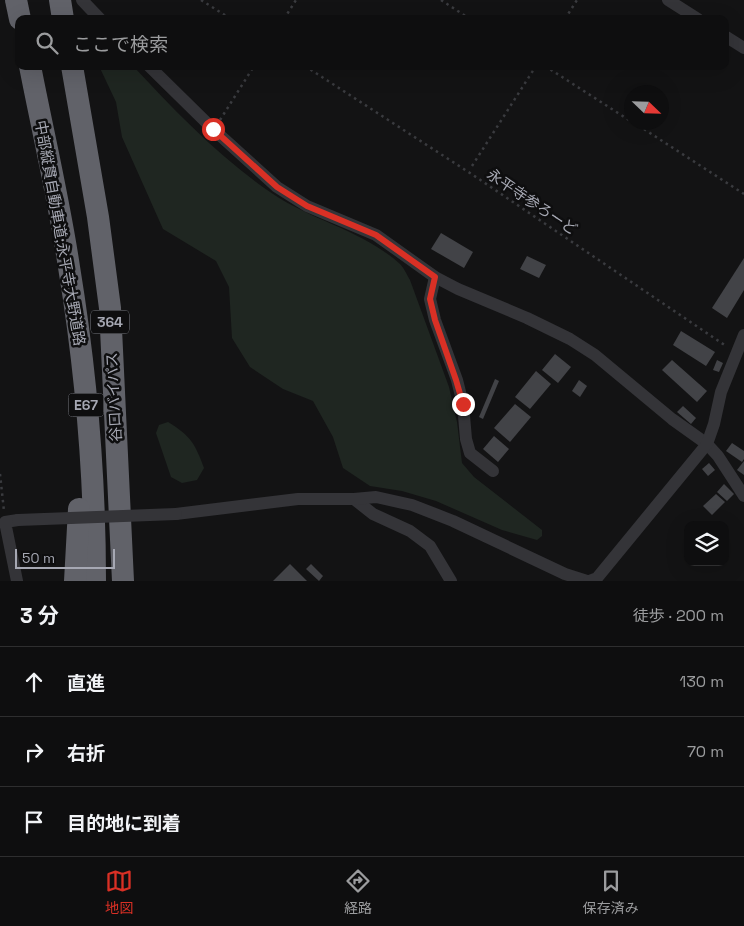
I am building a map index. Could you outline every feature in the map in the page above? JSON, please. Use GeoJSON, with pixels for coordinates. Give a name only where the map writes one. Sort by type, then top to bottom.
{"type":"FeatureCollection","features":[{"type":"Feature","properties":{"kind":"highway"},"geometry":{"type":"LineString","coordinates":[[16,0],[19,15]]}},
{"type":"Feature","properties":{"kind":"highway"},"geometry":{"type":"LineString","coordinates":[[60,0],[62,15]]}},
{"type":"Feature","properties":{"kind":"highway","name":"中部縦貫自動車道;永平寺大野道路"},"geometry":{"type":"LineString","coordinates":[[31,70],[65,241],[81,352],[88,421],[96,577]]}},
{"type":"Feature","properties":{"kind":"highway","name":"谷口バイパス"},"geometry":{"type":"LineString","coordinates":[[73,70],[98,217],[110,308],[123,581]]}},
{"type":"Feature","properties":{"kind":"highway"},"geometry":{"type":"LineString","coordinates":[[65,241],[67,319],[77,414],[80,482],[75,581]]}},
{"type":"Feature","properties":{"kind":"street"},"geometry":{"type":"LineString","coordinates":[[82,0],[96,15]]}},
{"type":"Feature","properties":{"kind":"street"},"geometry":{"type":"LineString","coordinates":[[668,0],[692,15]]}},
{"type":"Feature","properties":{"kind":"street"},"geometry":{"type":"LineString","coordinates":[[729,39],[744,48]]}},
{"type":"Feature","properties":{"kind":"street"},"geometry":{"type":"LineString","coordinates":[[153,70],[213,129],[277,187],[307,206],[376,235],[435,277],[458,289],[528,318],[570,339],[595,355],[672,419],[707,444],[718,456],[744,496]]}},
{"type":"Feature","properties":{"kind":"street"},"geometry":{"type":"LineString","coordinates":[[435,277],[430,299],[435,320],[463,404],[466,439],[470,453],[493,471]]}},
{"type":"Feature","properties":{"kind":"street"},"geometry":{"type":"LineString","coordinates":[[17,581],[12,521],[176,514],[298,500],[376,498],[412,505],[453,521],[564,574],[588,581],[597,578],[707,444],[714,424],[721,392],[744,336]]}},
{"type":"Feature","properties":{"kind":"street"},"geometry":{"type":"LineString","coordinates":[[354,499],[374,514],[410,531],[430,546],[451,581]]}},
{"type":"Feature","properties":{"kind":"path"},"geometry":{"type":"LineString","coordinates":[[201,0],[224,15]]}},
{"type":"Feature","properties":{"kind":"path"},"geometry":{"type":"LineString","coordinates":[[287,15],[296,0]]}},
{"type":"Feature","properties":{"kind":"path"},"geometry":{"type":"LineString","coordinates":[[441,0],[464,15]]}},
{"type":"Feature","properties":{"kind":"path"},"geometry":{"type":"LineString","coordinates":[[568,15],[577,0]]}},
{"type":"Feature","properties":{"kind":"path"},"geometry":{"type":"LineString","coordinates":[[213,129],[251,70]]}},
{"type":"Feature","properties":{"kind":"path","name":"永平寺参ろーど"},"geometry":{"type":"LineString","coordinates":[[311,70],[473,175],[736,353]]}},
{"type":"Feature","properties":{"kind":"path"},"geometry":{"type":"LineString","coordinates":[[472,166],[533,70]]}},
{"type":"Feature","properties":{"kind":"path"},"geometry":{"type":"LineString","coordinates":[[551,70],[624,117]]}},
{"type":"Feature","properties":{"kind":"path"},"geometry":{"type":"LineString","coordinates":[[644,130],[744,194]]}},
{"type":"Feature","properties":{"kind":"path"},"geometry":{"type":"LineString","coordinates":[[0,474],[12,521]]}},
{"type":"Feature","properties":{"kind":"shaded area"},"geometry":{"type":"Polygon","coordinates":[[[101,70],[137,70],[200,134],[235,166],[288,203],[355,234],[400,264],[410,280],[449,387],[457,422],[462,463],[474,477],[542,530],[542,536],[537,540],[502,530],[436,501],[402,491],[370,486],[343,468],[333,437],[313,401],[283,389],[250,367],[232,338],[229,287],[216,261],[163,229],[122,137],[116,102],[101,70]]]}},
{"type":"Feature","properties":{"kind":"shaded area"},"geometry":{"type":"Polygon","coordinates":[[[168,422],[187,436],[198,453],[204,468],[197,480],[182,483],[171,477],[156,433],[159,425],[168,422]]]}},
{"type":"Feature","properties":{"kind":"building"},"geometry":{"type":"Polygon","coordinates":[[[441,233],[473,252],[464,268],[431,249],[441,233]]]}},
{"type":"Feature","properties":{"kind":"building"},"geometry":{"type":"Polygon","coordinates":[[[527,256],[546,265],[539,278],[520,269],[527,256]]]}},
{"type":"Feature","properties":{"kind":"building"},"geometry":{"type":"Polygon","coordinates":[[[744,258],[744,290],[727,318],[712,308],[744,258]]]}},
{"type":"Feature","properties":{"kind":"building"},"geometry":{"type":"Polygon","coordinates":[[[681,331],[715,352],[706,366],[673,345],[681,331]]]}},
{"type":"Feature","properties":{"kind":"building"},"geometry":{"type":"Polygon","coordinates":[[[555,354],[571,367],[558,383],[542,370],[555,354]]]}},
{"type":"Feature","properties":{"kind":"building"},"geometry":{"type":"Polygon","coordinates":[[[672,360],[707,391],[697,402],[662,370],[672,360]]]}},
{"type":"Feature","properties":{"kind":"building"},"geometry":{"type":"Polygon","coordinates":[[[717,360],[723,363],[719,372],[713,370],[717,360]]]}},
{"type":"Feature","properties":{"kind":"building"},"geometry":{"type":"Polygon","coordinates":[[[536,371],[551,384],[530,409],[515,397],[536,371]]]}},
{"type":"Feature","properties":{"kind":"building"},"geometry":{"type":"Polygon","coordinates":[[[495,379],[499,381],[483,419],[479,417],[495,379]]]}},
{"type":"Feature","properties":{"kind":"building"},"geometry":{"type":"Polygon","coordinates":[[[579,380],[587,386],[580,397],[572,391],[579,380]]]}},
{"type":"Feature","properties":{"kind":"building"},"geometry":{"type":"Polygon","coordinates":[[[515,404],[531,417],[510,442],[494,428],[515,404]]]}},
{"type":"Feature","properties":{"kind":"building"},"geometry":{"type":"Polygon","coordinates":[[[683,406],[696,418],[691,424],[677,412],[683,406]]]}},
{"type":"Feature","properties":{"kind":"building"},"geometry":{"type":"Polygon","coordinates":[[[494,436],[509,449],[498,462],[483,449],[494,436]]]}},
{"type":"Feature","properties":{"kind":"building"},"geometry":{"type":"Polygon","coordinates":[[[732,443],[744,451],[742,462],[726,451],[732,443]]]}},
{"type":"Feature","properties":{"kind":"building"},"geometry":{"type":"Polygon","coordinates":[[[744,461],[744,475],[737,470],[744,461]]]}},
{"type":"Feature","properties":{"kind":"building"},"geometry":{"type":"Polygon","coordinates":[[[709,463],[715,470],[708,476],[702,469],[709,463]]]}},
{"type":"Feature","properties":{"kind":"building"},"geometry":{"type":"Polygon","coordinates":[[[724,484],[734,494],[727,501],[717,492],[724,484]]]}},
{"type":"Feature","properties":{"kind":"building"},"geometry":{"type":"Polygon","coordinates":[[[716,494],[725,502],[712,515],[703,506],[716,494]]]}},
{"type":"Feature","properties":{"kind":"building"},"geometry":{"type":"Polygon","coordinates":[[[290,564],[307,581],[273,581],[290,564]]]}},
{"type":"Feature","properties":{"kind":"building"},"geometry":{"type":"Polygon","coordinates":[[[311,564],[323,576],[319,581],[306,569],[311,564]]]}},
{"type":"Feature","properties":{"kind":"route"},"geometry":{"type":"LineString","coordinates":[[213,129],[277,187],[307,206],[376,235],[435,277],[430,299],[435,320],[463,404]]}}]}
